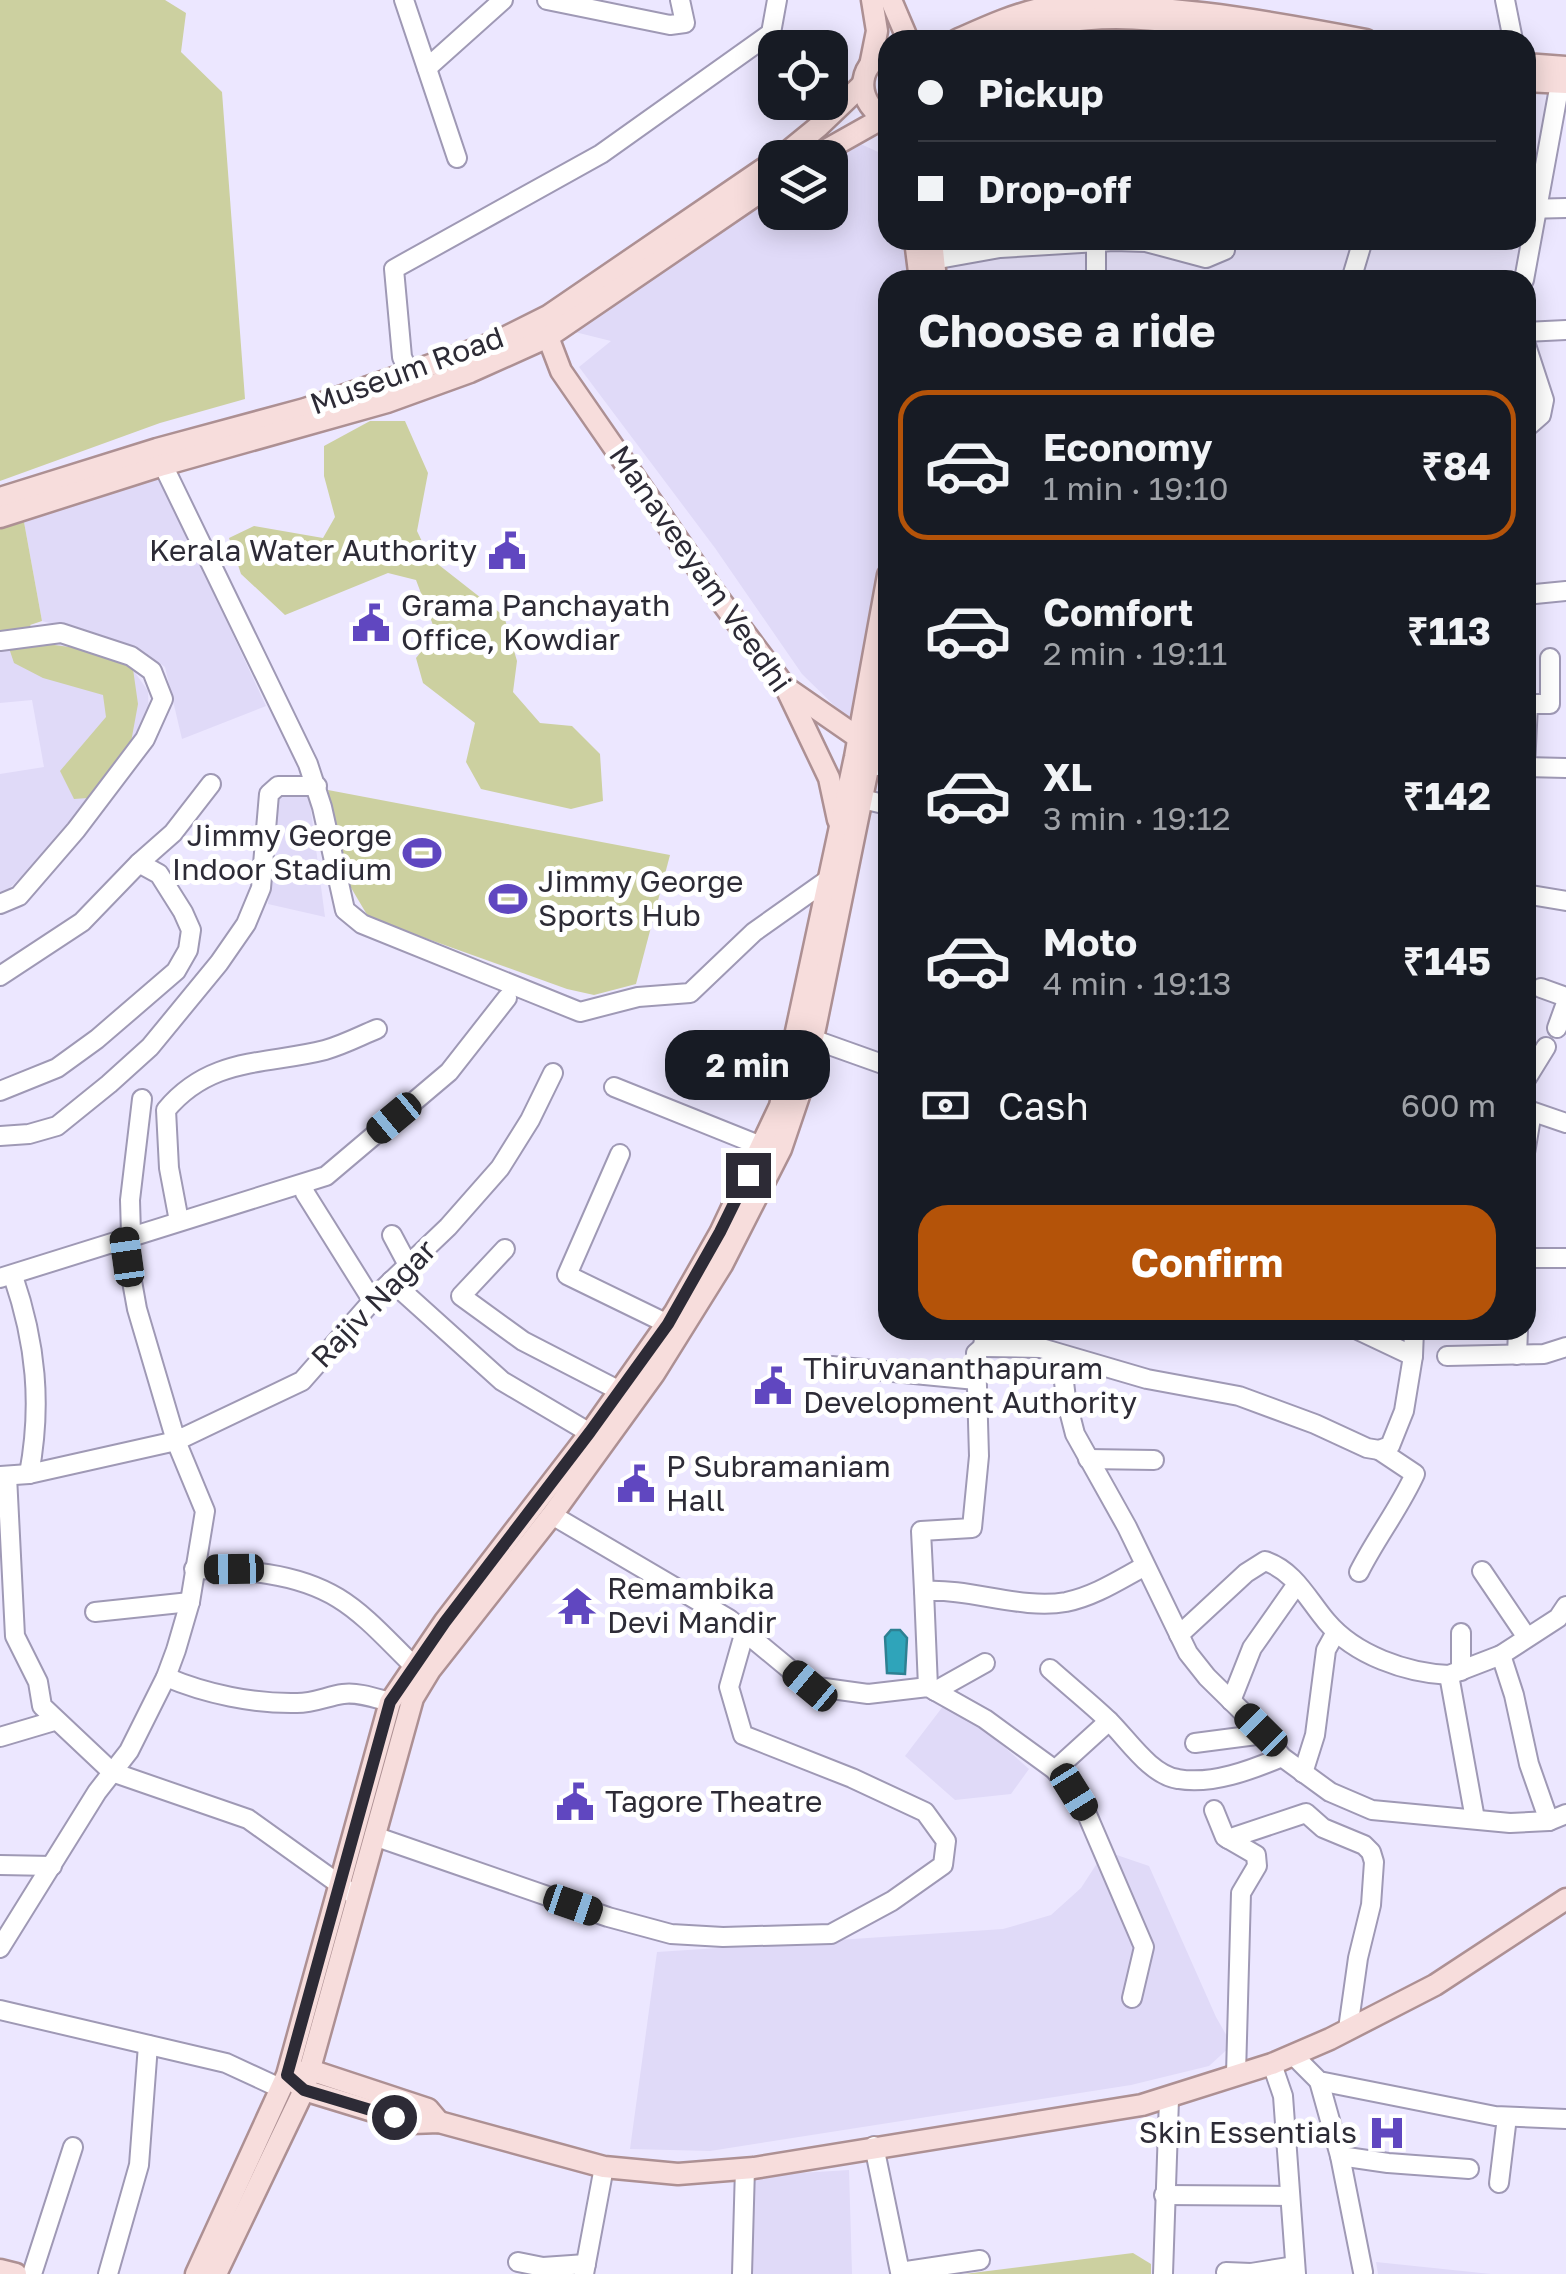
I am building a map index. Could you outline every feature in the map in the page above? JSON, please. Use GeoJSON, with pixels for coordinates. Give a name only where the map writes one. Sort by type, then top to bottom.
{"type":"FeatureCollection","features":[{"type":"Feature","properties":{"kind":"main road"},"geometry":{"type":"LineString","coordinates":[[872,0],[878,39]]}},
{"type":"Feature","properties":{"kind":"main road"},"geometry":{"type":"LineString","coordinates":[[891,0],[904,30]]}},
{"type":"Feature","properties":{"kind":"main road"},"geometry":{"type":"LineString","coordinates":[[982,30],[1042,9],[1095,1],[1223,6],[1324,30]]}},
{"type":"Feature","properties":{"kind":"main road"},"geometry":{"type":"LineString","coordinates":[[1033,30],[1052,23],[1131,19],[1211,30]]}},
{"type":"Feature","properties":{"kind":"main road"},"geometry":{"type":"LineString","coordinates":[[878,59],[862,84],[867,104],[878,114]]}},
{"type":"Feature","properties":{"kind":"main road"},"geometry":{"type":"LineString","coordinates":[[1536,68],[1564,78]]}},
{"type":"Feature","properties":{"kind":"main road"},"geometry":{"type":"LineString","coordinates":[[1536,80],[1564,78]]}},
{"type":"Feature","properties":{"kind":"main road","name":"Museum Road"},"geometry":{"type":"LineString","coordinates":[[802,140],[862,84]]}},
{"type":"Feature","properties":{"kind":"main road"},"geometry":{"type":"LineString","coordinates":[[848,140],[878,125]]}},
{"type":"Feature","properties":{"kind":"main road","name":"Museum Road"},"geometry":{"type":"LineString","coordinates":[[0,518],[163,465],[387,402],[519,350],[758,173]]}},
{"type":"Feature","properties":{"kind":"main road","name":"Museum Road"},"geometry":{"type":"LineString","coordinates":[[0,498],[542,330],[758,193]]}},
{"type":"Feature","properties":{"kind":"main road","name":"Manaveeyam Veedhi"},"geometry":{"type":"LineString","coordinates":[[542,330],[561,371],[786,688],[829,778],[840,828]]}},
{"type":"Feature","properties":{"kind":"main road"},"geometry":{"type":"LineString","coordinates":[[519,350],[530,352],[561,371]]}},
{"type":"Feature","properties":{"kind":"main road"},"geometry":{"type":"LineString","coordinates":[[196,2274],[283,2081],[348,1892],[374,1836],[413,1698],[450,1644],[552,1515],[675,1328],[722,1265],[770,1150],[803,1084],[804,1037],[826,882],[840,828],[872,755],[878,681]]}},
{"type":"Feature","properties":{"kind":"main road"},"geometry":{"type":"LineString","coordinates":[[786,688],[872,755]]}},
{"type":"Feature","properties":{"kind":"main road"},"geometry":{"type":"LineString","coordinates":[[804,1037],[878,723]]}},
{"type":"Feature","properties":{"kind":"main road"},"geometry":{"type":"LineString","coordinates":[[219,2271],[307,2080],[390,1702],[620,1391],[675,1328]]}},
{"type":"Feature","properties":{"kind":"main road"},"geometry":{"type":"LineString","coordinates":[[283,2081],[307,2080],[428,2108],[439,2122],[604,2167],[678,2174],[745,2168],[1077,2118],[1169,2099],[1294,2056],[1348,2029],[1435,1985],[1566,1899]]}},
{"type":"Feature","properties":{"kind":"main road"},"geometry":{"type":"LineString","coordinates":[[0,2270],[16,2274]]}},
{"type":"Feature","properties":{"kind":"street"},"geometry":{"type":"LineString","coordinates":[[404,0],[457,158]]}},
{"type":"Feature","properties":{"kind":"street"},"geometry":{"type":"LineString","coordinates":[[427,68],[503,0]]}},
{"type":"Feature","properties":{"kind":"street"},"geometry":{"type":"LineString","coordinates":[[547,0],[670,26],[685,23],[680,0]]}},
{"type":"Feature","properties":{"kind":"street"},"geometry":{"type":"LineString","coordinates":[[410,374],[402,357],[394,269],[602,154],[771,33],[776,0]]}},
{"type":"Feature","properties":{"kind":"street"},"geometry":{"type":"LineString","coordinates":[[1505,0],[1511,30]]}},
{"type":"Feature","properties":{"kind":"street"},"geometry":{"type":"LineString","coordinates":[[1536,192],[1564,78]]}},
{"type":"Feature","properties":{"kind":"street"},"geometry":{"type":"LineString","coordinates":[[1536,208],[1566,208]]}},
{"type":"Feature","properties":{"kind":"street"},"geometry":{"type":"LineString","coordinates":[[934,260],[989,250]]}},
{"type":"Feature","properties":{"kind":"street"},"geometry":{"type":"LineString","coordinates":[[1176,250],[1206,258],[1225,250]]}},
{"type":"Feature","properties":{"kind":"street"},"geometry":{"type":"LineString","coordinates":[[1536,331],[1566,330]]}},
{"type":"Feature","properties":{"kind":"street"},"geometry":{"type":"LineString","coordinates":[[1536,376],[1544,400],[1536,419]]}},
{"type":"Feature","properties":{"kind":"street"},"geometry":{"type":"LineString","coordinates":[[163,465],[316,786],[345,910],[362,924],[580,1012],[638,998],[690,993],[754,932],[826,882]]}},
{"type":"Feature","properties":{"kind":"street"},"geometry":{"type":"LineString","coordinates":[[1536,591],[1566,591]]}},
{"type":"Feature","properties":{"kind":"street"},"geometry":{"type":"LineString","coordinates":[[0,640],[61,633],[131,656],[152,671],[163,699],[145,740],[76,830],[19,896],[0,904]]}},
{"type":"Feature","properties":{"kind":"street"},"geometry":{"type":"LineString","coordinates":[[1536,704],[1550,704],[1550,658]]}},
{"type":"Feature","properties":{"kind":"street"},"geometry":{"type":"LineString","coordinates":[[1536,767],[1566,768]]}},
{"type":"Feature","properties":{"kind":"street"},"geometry":{"type":"LineString","coordinates":[[0,976],[82,922],[107,892],[172,833],[211,784]]}},
{"type":"Feature","properties":{"kind":"street"},"geometry":{"type":"LineString","coordinates":[[0,1136],[29,1134],[57,1126],[150,1047],[246,924],[262,888],[269,794],[278,786],[316,786]]}},
{"type":"Feature","properties":{"kind":"street"},"geometry":{"type":"LineString","coordinates":[[862,799],[878,803]]}},
{"type":"Feature","properties":{"kind":"street"},"geometry":{"type":"LineString","coordinates":[[0,1092],[57,1068],[176,971],[188,950],[190,930],[159,874],[139,863]]}},
{"type":"Feature","properties":{"kind":"street"},"geometry":{"type":"LineString","coordinates":[[1536,896],[1566,901]]}},
{"type":"Feature","properties":{"kind":"street"},"geometry":{"type":"LineString","coordinates":[[1541,988],[1566,1000],[1557,1028]]}},
{"type":"Feature","properties":{"kind":"street"},"geometry":{"type":"LineString","coordinates":[[29,1474],[37,1423],[36,1389],[28,1321],[6,1277],[326,1176],[448,1072],[506,998]]}},
{"type":"Feature","properties":{"kind":"street"},"geometry":{"type":"LineString","coordinates":[[178,1220],[169,1168],[166,1110],[177,1097],[232,1067],[253,1060],[324,1050],[377,1029]]}},
{"type":"Feature","properties":{"kind":"street"},"geometry":{"type":"LineString","coordinates":[[804,1037],[878,1063]]}},
{"type":"Feature","properties":{"kind":"street"},"geometry":{"type":"LineString","coordinates":[[1536,1063],[1546,1047]]}},
{"type":"Feature","properties":{"kind":"street","name":"Rajiv Nagar"},"geometry":{"type":"LineString","coordinates":[[4,1476],[29,1474],[176,1441],[302,1381],[372,1300],[448,1227],[500,1168],[553,1073]]}},
{"type":"Feature","properties":{"kind":"street"},"geometry":{"type":"LineString","coordinates":[[614,1086],[770,1150]]}},
{"type":"Feature","properties":{"kind":"street"},"geometry":{"type":"LineString","coordinates":[[0,1948],[96,1792],[130,1751],[166,1677],[190,1602],[205,1511],[176,1441],[137,1309],[128,1236],[142,1099]]}},
{"type":"Feature","properties":{"kind":"street"},"geometry":{"type":"LineString","coordinates":[[1536,1112],[1566,1123]]}},
{"type":"Feature","properties":{"kind":"street"},"geometry":{"type":"LineString","coordinates":[[620,1154],[566,1274],[675,1328]]}},
{"type":"Feature","properties":{"kind":"street"},"geometry":{"type":"LineString","coordinates":[[304,1184],[305,1194],[372,1300]]}},
{"type":"Feature","properties":{"kind":"street"},"geometry":{"type":"LineString","coordinates":[[392,1235],[408,1265]]}},
{"type":"Feature","properties":{"kind":"street"},"geometry":{"type":"LineString","coordinates":[[505,1249],[461,1296],[524,1341],[620,1391]]}},
{"type":"Feature","properties":{"kind":"street"},"geometry":{"type":"LineString","coordinates":[[1536,1258],[1566,1258]]}},
{"type":"Feature","properties":{"kind":"street"},"geometry":{"type":"LineString","coordinates":[[392,1281],[502,1382],[590,1432]]}},
{"type":"Feature","properties":{"kind":"street"},"geometry":{"type":"LineString","coordinates":[[931,1689],[921,1532],[972,1528],[979,1456],[976,1353],[983,1340]]}},
{"type":"Feature","properties":{"kind":"street"},"geometry":{"type":"LineString","coordinates":[[995,1340],[1041,1348],[1147,1379],[1238,1396],[1379,1450],[1414,1474],[1404,1498],[1358,1572]]}},
{"type":"Feature","properties":{"kind":"street"},"geometry":{"type":"LineString","coordinates":[[1379,1340],[1413,1356]]}},
{"type":"Feature","properties":{"kind":"street"},"geometry":{"type":"LineString","coordinates":[[1379,1450],[1390,1446],[1404,1411],[1414,1340]]}},
{"type":"Feature","properties":{"kind":"street"},"geometry":{"type":"LineString","coordinates":[[1517,1354],[1518,1340]]}},
{"type":"Feature","properties":{"kind":"street"},"geometry":{"type":"LineString","coordinates":[[1447,1356],[1544,1354],[1566,1347]]}},
{"type":"Feature","properties":{"kind":"street"},"geometry":{"type":"LineString","coordinates":[[1060,1356],[1075,1434],[1179,1635],[1207,1678],[1282,1757],[1303,1773],[1353,1804],[1372,1810],[1510,1823],[1558,1818],[1528,1764],[1514,1695],[1501,1655]]}},
{"type":"Feature","properties":{"kind":"street"},"geometry":{"type":"LineString","coordinates":[[832,1366],[976,1380]]}},
{"type":"Feature","properties":{"kind":"street"},"geometry":{"type":"LineString","coordinates":[[1088,1458],[1154,1460]]}},
{"type":"Feature","properties":{"kind":"street"},"geometry":{"type":"LineString","coordinates":[[4,1476],[8,1639],[38,1682],[42,1706],[112,1772],[248,1820],[348,1892]]}},
{"type":"Feature","properties":{"kind":"street"},"geometry":{"type":"LineString","coordinates":[[552,1515],[745,1631],[810,1686],[868,1694],[931,1689],[985,1663]]}},
{"type":"Feature","properties":{"kind":"street"},"geometry":{"type":"LineString","coordinates":[[1179,1635],[1258,1563],[1266,1561],[1297,1584],[1336,1632],[1364,1653],[1410,1668],[1455,1674],[1501,1655],[1526,1636],[1563,1619]]}},
{"type":"Feature","properties":{"kind":"street"},"geometry":{"type":"LineString","coordinates":[[924,1591],[952,1589],[1040,1603],[1065,1602],[1102,1590],[1144,1566]]}},
{"type":"Feature","properties":{"kind":"street"},"geometry":{"type":"LineString","coordinates":[[194,1569],[234,1569],[285,1577],[337,1597],[414,1666]]}},
{"type":"Feature","properties":{"kind":"street"},"geometry":{"type":"LineString","coordinates":[[1482,1571],[1526,1636]]}},
{"type":"Feature","properties":{"kind":"street"},"geometry":{"type":"LineString","coordinates":[[1232,1701],[1252,1648],[1297,1584]]}},
{"type":"Feature","properties":{"kind":"street"},"geometry":{"type":"LineString","coordinates":[[95,1612],[190,1602]]}},
{"type":"Feature","properties":{"kind":"street"},"geometry":{"type":"LineString","coordinates":[[374,1836],[608,1917],[671,1934],[831,1934],[892,1901],[943,1865],[946,1840],[925,1812],[743,1735],[729,1686],[745,1631]]}},
{"type":"Feature","properties":{"kind":"street"},"geometry":{"type":"LineString","coordinates":[[1303,1773],[1315,1735],[1326,1650],[1336,1632]]}},
{"type":"Feature","properties":{"kind":"street"},"geometry":{"type":"LineString","coordinates":[[1461,1633],[1455,1674],[1475,1819]]}},
{"type":"Feature","properties":{"kind":"street"},"geometry":{"type":"LineString","coordinates":[[1050,1669],[1109,1720],[1155,1768],[1174,1779],[1232,1776],[1282,1757]]}},
{"type":"Feature","properties":{"kind":"street"},"geometry":{"type":"LineString","coordinates":[[166,1677],[238,1699],[262,1702],[326,1700],[340,1694],[390,1702]]}},
{"type":"Feature","properties":{"kind":"street"},"geometry":{"type":"LineString","coordinates":[[931,1689],[986,1719],[1055,1770],[1086,1812],[1144,1948],[1132,1998]]}},
{"type":"Feature","properties":{"kind":"street"},"geometry":{"type":"LineString","coordinates":[[0,1737],[54,1720]]}},
{"type":"Feature","properties":{"kind":"street"},"geometry":{"type":"LineString","coordinates":[[1055,1770],[1109,1720]]}},
{"type":"Feature","properties":{"kind":"street"},"geometry":{"type":"LineString","coordinates":[[1195,1742],[1264,1734]]}},
{"type":"Feature","properties":{"kind":"street"},"geometry":{"type":"LineString","coordinates":[[1214,1810],[1228,1840],[1256,1856],[1256,1866],[1242,1893],[1236,2074]]}},
{"type":"Feature","properties":{"kind":"street"},"geometry":{"type":"LineString","coordinates":[[1228,1840],[1306,1813],[1324,1828],[1364,1845],[1371,1852],[1375,1875],[1348,2029]]}},
{"type":"Feature","properties":{"kind":"street"},"geometry":{"type":"LineString","coordinates":[[0,1865],[52,1866]]}},
{"type":"Feature","properties":{"kind":"street"},"geometry":{"type":"LineString","coordinates":[[0,2010],[226,2063],[283,2081]]}},
{"type":"Feature","properties":{"kind":"street"},"geometry":{"type":"LineString","coordinates":[[108,2274],[139,2165],[148,2045]]}},
{"type":"Feature","properties":{"kind":"street"},"geometry":{"type":"LineString","coordinates":[[1294,2056],[1320,2081],[1340,2156],[1362,2272]]}},
{"type":"Feature","properties":{"kind":"street"},"geometry":{"type":"LineString","coordinates":[[1226,2272],[1295,2270],[1283,2096],[1272,2064]]}},
{"type":"Feature","properties":{"kind":"street"},"geometry":{"type":"LineString","coordinates":[[1320,2081],[1507,2117],[1566,2119]]}},
{"type":"Feature","properties":{"kind":"street"},"geometry":{"type":"LineString","coordinates":[[1163,2274],[1169,2099]]}},
{"type":"Feature","properties":{"kind":"street"},"geometry":{"type":"LineString","coordinates":[[1499,2183],[1507,2117]]}},
{"type":"Feature","properties":{"kind":"street"},"geometry":{"type":"LineString","coordinates":[[874,2146],[900,2272],[980,2260]]}},
{"type":"Feature","properties":{"kind":"street"},"geometry":{"type":"LineString","coordinates":[[32,2274],[73,2148]]}},
{"type":"Feature","properties":{"kind":"street"},"geometry":{"type":"LineString","coordinates":[[1340,2156],[1388,2164],[1469,2169]]}},
{"type":"Feature","properties":{"kind":"street"},"geometry":{"type":"LineString","coordinates":[[518,2262],[585,2269],[604,2167]]}},
{"type":"Feature","properties":{"kind":"street"},"geometry":{"type":"LineString","coordinates":[[742,2274],[745,2168]]}},
{"type":"Feature","properties":{"kind":"street"},"geometry":{"type":"LineString","coordinates":[[1164,2195],[1290,2196]]}},
{"type":"Feature","properties":{"kind":"shaded area"},"geometry":{"type":"Polygon","coordinates":[[[854,141],[878,152],[878,250],[907,250],[910,270],[878,270],[878,577],[853,724],[802,674],[715,548],[579,367],[611,341],[571,331],[683,258],[758,203],[758,230],[848,230],[848,145],[854,141]]]}},
{"type":"Feature","properties":{"kind":"shaded area"},"geometry":{"type":"Polygon","coordinates":[[[159,476],[266,706],[182,739],[165,667],[136,646],[42,621],[24,522],[159,476]]]}},
{"type":"Feature","properties":{"kind":"shaded area"},"geometry":{"type":"Polygon","coordinates":[[[52,640],[129,664],[148,691],[149,719],[72,829],[0,897],[0,774],[44,767],[32,700],[0,703],[0,648],[52,640]]]}},
{"type":"Feature","properties":{"kind":"shaded area"},"geometry":{"type":"Polygon","coordinates":[[[289,794],[309,796],[325,917],[268,904],[276,800],[289,794]]]}},
{"type":"Feature","properties":{"kind":"shaded area"},"geometry":{"type":"Polygon","coordinates":[[[944,1705],[982,1727],[1029,1769],[1011,1794],[955,1800],[905,1756],[944,1705]]]}},
{"type":"Feature","properties":{"kind":"shaded area"},"geometry":{"type":"Polygon","coordinates":[[[1105,1851],[1149,1866],[1232,2045],[1209,2066],[1131,2085],[710,2151],[630,2149],[657,1952],[1003,1929],[1051,1915],[1081,1888],[1105,1851]]]}},
{"type":"Feature","properties":{"kind":"shaded area"},"geometry":{"type":"Polygon","coordinates":[[[849,2170],[852,2274],[746,2274],[748,2176],[849,2170]]]}},
{"type":"Feature","properties":{"kind":"shaded area"},"geometry":{"type":"Polygon","coordinates":[[[1376,2262],[1491,2274],[1378,2274],[1376,2262]]]}},
{"type":"Feature","properties":{"kind":"green space"},"geometry":{"type":"Polygon","coordinates":[[[0,0],[165,0],[186,13],[181,52],[222,92],[245,399],[160,423],[0,481],[0,0]]]}},
{"type":"Feature","properties":{"kind":"green space"},"geometry":{"type":"Polygon","coordinates":[[[370,421],[405,421],[428,473],[417,531],[430,558],[504,616],[517,661],[513,692],[540,723],[572,726],[600,754],[603,801],[571,809],[481,789],[466,762],[475,723],[423,683],[416,658],[436,633],[416,580],[388,573],[285,615],[241,574],[229,538],[254,526],[323,538],[335,517],[324,476],[324,446],[370,421]]]}},
{"type":"Feature","properties":{"kind":"green space"},"geometry":{"type":"Polygon","coordinates":[[[24,522],[42,621],[30,625],[47,644],[107,652],[132,662],[138,704],[129,753],[88,798],[74,799],[60,771],[106,717],[103,695],[43,678],[14,663],[4,633],[0,633],[0,529],[24,522]]]}},
{"type":"Feature","properties":{"kind":"green space","name":"Jimmy George Sports Hub"},"geometry":{"type":"Polygon","coordinates":[[[328,790],[670,855],[636,984],[594,995],[567,989],[369,918],[347,881],[328,790]]]}},
{"type":"Feature","properties":{"kind":"green space"},"geometry":{"type":"Polygon","coordinates":[[[1133,2253],[1151,2264],[1151,2274],[964,2274],[1133,2253]]]}},
{"type":"Feature","properties":{"kind":"water"},"geometry":{"type":"Polygon","coordinates":[[[891,1630],[900,1630],[907,1638],[905,1674],[887,1673],[885,1637],[891,1630]]]}},
{"type":"Feature","properties":{"kind":"place","name":"Kerala Water Authority"},"geometry":{"type":"Point","coordinates":[507,551]}},
{"type":"Feature","properties":{"kind":"place","name":"Grama Panchayath Office, Kowdiar"},"geometry":{"type":"Point","coordinates":[371,623]}},
{"type":"Feature","properties":{"kind":"place","name":"Jimmy George Indoor Stadium"},"geometry":{"type":"Point","coordinates":[422,853]}},
{"type":"Feature","properties":{"kind":"place","name":"Jimmy George Sports Hub"},"geometry":{"type":"Point","coordinates":[508,899]}},
{"type":"Feature","properties":{"kind":"place","name":"Thiruvananthapuram Development Authority"},"geometry":{"type":"Point","coordinates":[773,1386]}},
{"type":"Feature","properties":{"kind":"place","name":"P Subramaniam Hall"},"geometry":{"type":"Point","coordinates":[636,1484]}},
{"type":"Feature","properties":{"kind":"place","name":"Remambika Devi Mandir"},"geometry":{"type":"Point","coordinates":[577,1606]}},
{"type":"Feature","properties":{"kind":"place","name":"Tagore Theatre"},"geometry":{"type":"Point","coordinates":[575,1802]}},
{"type":"Feature","properties":{"kind":"place","name":"Skin Essentials"},"geometry":{"type":"Point","coordinates":[1387,2133]}},
{"type":"Feature","properties":{"kind":"route"},"geometry":{"type":"LineString","coordinates":[[394,2117],[304,2090],[287,2075],[390,1702],[445,1622],[668,1324],[748,1175]]}}]}
